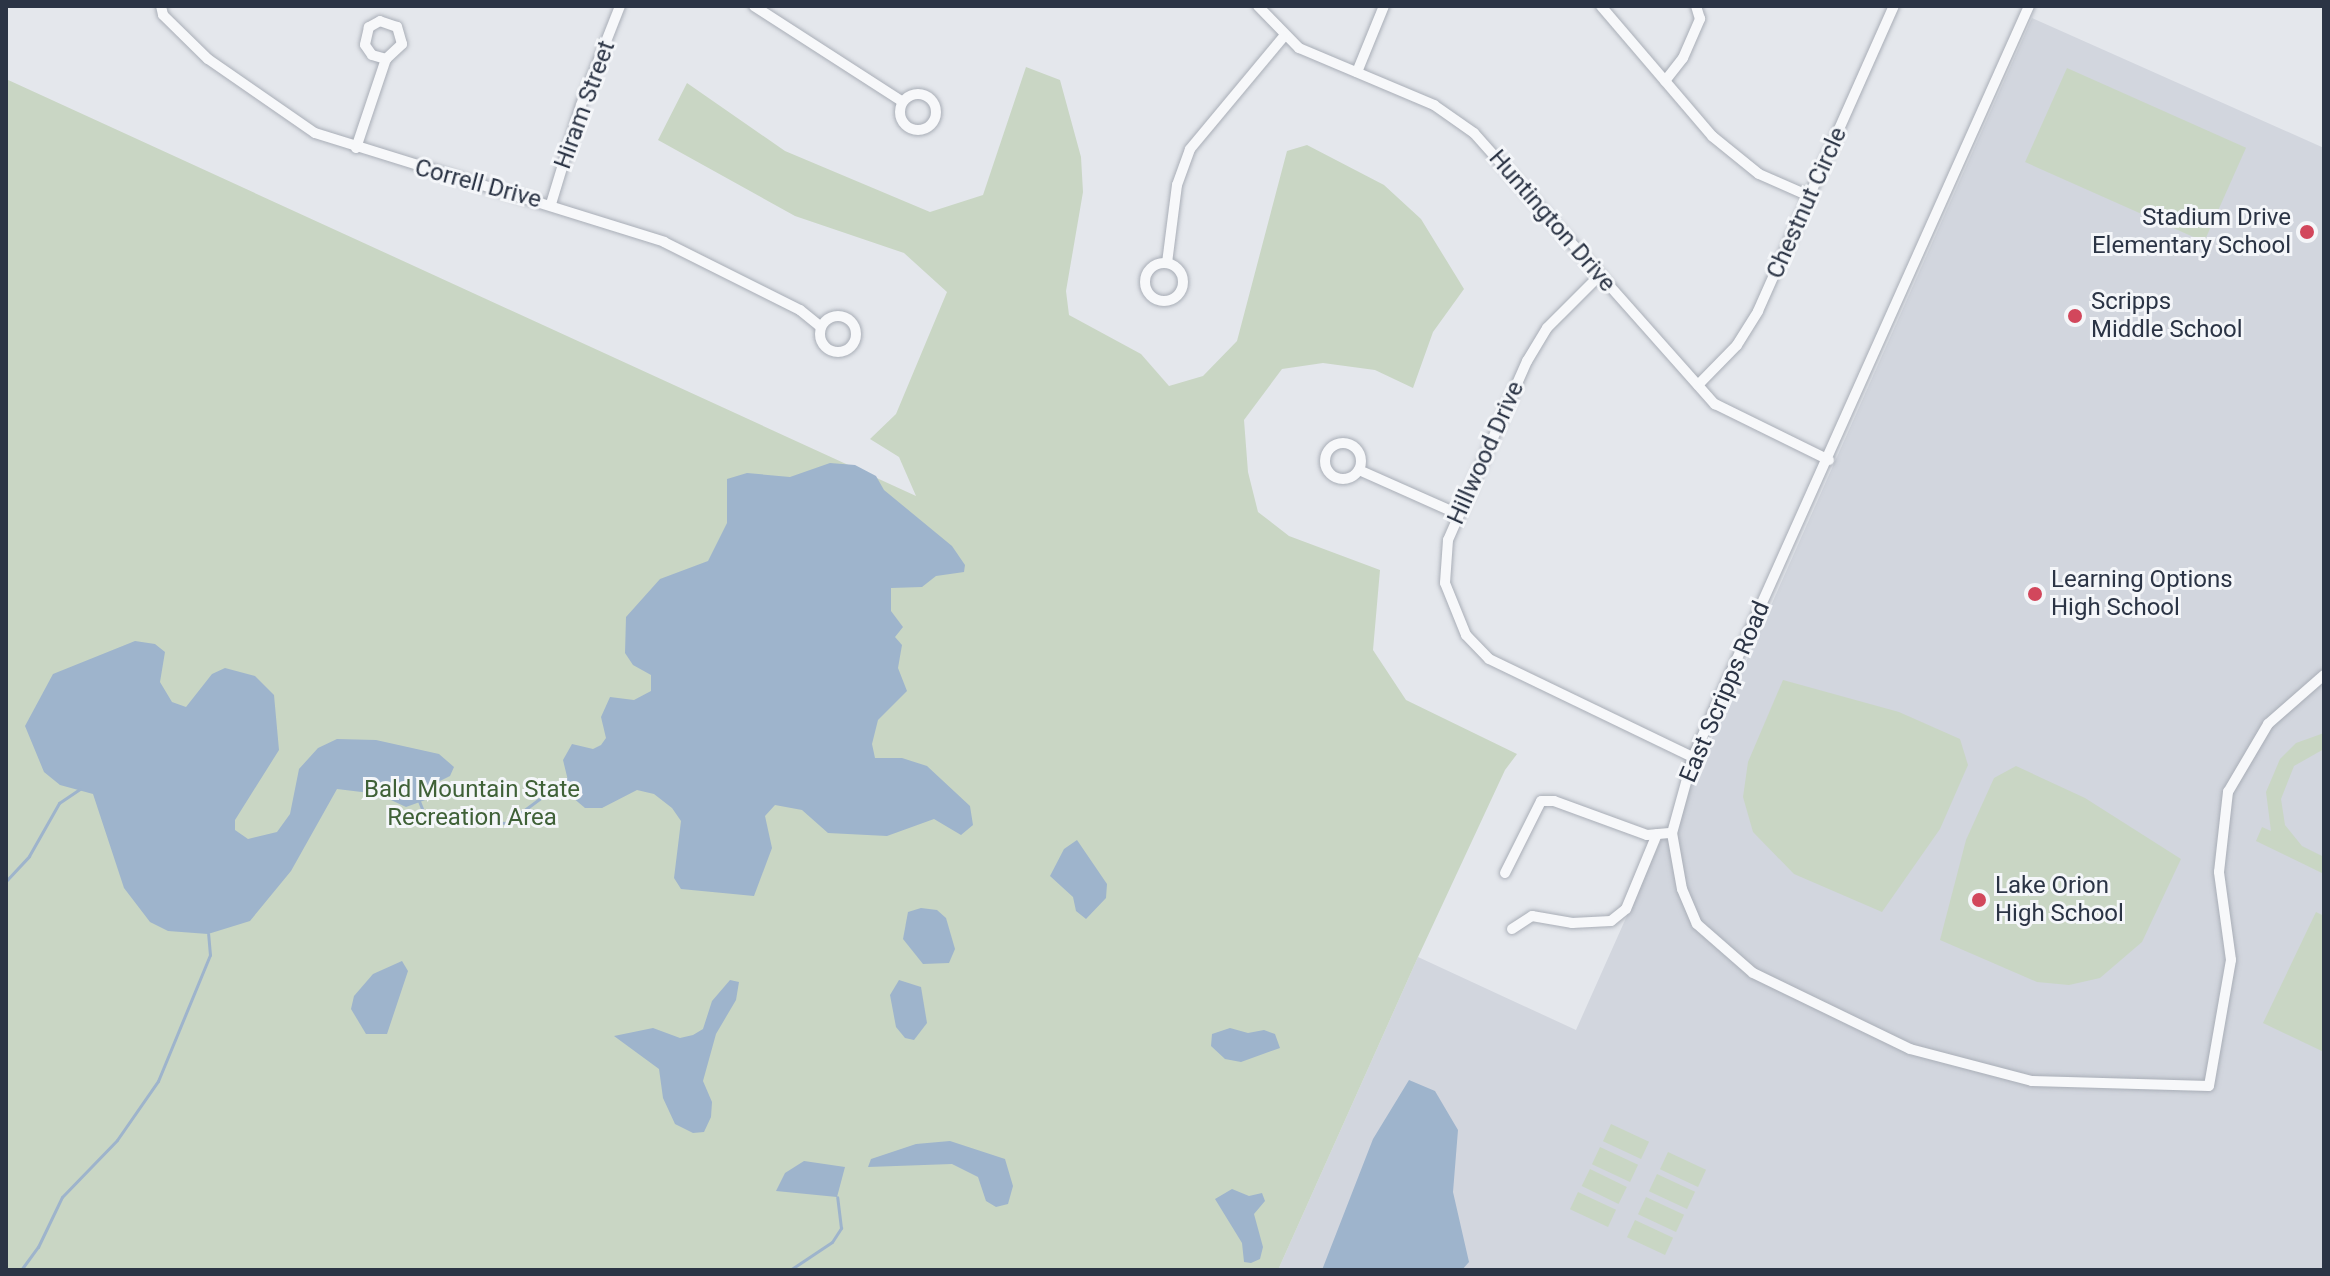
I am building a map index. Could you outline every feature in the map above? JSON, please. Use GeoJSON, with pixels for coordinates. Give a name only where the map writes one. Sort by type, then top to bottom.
{"type":"FeatureCollection","features":[{"type":"Feature","properties":{"kind":"street","name":"Correll Drive"},"geometry":{"type":"LineString","coordinates":[[161,6],[180,33],[239,85],[315,133],[356,148],[551,204],[664,242],[787,303],[821,327]]}},
{"type":"Feature","properties":{"kind":"street","name":"Hiram Street"},"geometry":{"type":"LineString","coordinates":[[551,204],[581,105],[620,6]]}},
{"type":"Feature","properties":{"kind":"street"},"geometry":{"type":"LineString","coordinates":[[754,6],[903,102]]}},
{"type":"Feature","properties":{"kind":"street","name":"Huntington Drive"},"geometry":{"type":"LineString","coordinates":[[1258,6],[1284,36],[1434,105],[1474,133],[1698,385],[1736,417],[1829,460]]}},
{"type":"Feature","properties":{"kind":"street"},"geometry":{"type":"LineString","coordinates":[[1357,72],[1384,6]]}},
{"type":"Feature","properties":{"kind":"street"},"geometry":{"type":"LineString","coordinates":[[1601,6],[1738,160],[1809,196]]}},
{"type":"Feature","properties":{"kind":"street"},"geometry":{"type":"LineString","coordinates":[[1665,81],[1683,58],[1700,19],[1696,6]]}},
{"type":"Feature","properties":{"kind":"street","name":"Chestnut Circle"},"geometry":{"type":"LineString","coordinates":[[1698,385],[1737,345],[1758,311],[1894,6]]}},
{"type":"Feature","properties":{"kind":"street","name":"East Scripps Road"},"geometry":{"type":"LineString","coordinates":[[2029,6],[1829,460],[1693,757],[1672,833],[1682,889],[1697,924],[1721,949],[1753,973],[1900,1044],[2032,1081],[2209,1086],[2231,960],[2219,872],[2228,792],[2268,724],[2324,675]]}},
{"type":"Feature","properties":{"kind":"street"},"geometry":{"type":"LineString","coordinates":[[1167,263],[1177,185],[1190,149],[1284,36]]}},
{"type":"Feature","properties":{"kind":"street"},"geometry":{"type":"LineString","coordinates":[[356,148],[386,59]]}},
{"type":"Feature","properties":{"kind":"street","name":"Hillwood Drive"},"geometry":{"type":"LineString","coordinates":[[1600,275],[1547,328],[1527,361],[1448,540],[1445,583],[1466,635],[1489,659],[1693,757]]}},
{"type":"Feature","properties":{"kind":"street"},"geometry":{"type":"LineString","coordinates":[[1359,470],[1458,514]]}},
{"type":"Feature","properties":{"kind":"street"},"geometry":{"type":"LineString","coordinates":[[1505,873],[1541,801],[1657,834],[1672,833]]}},
{"type":"Feature","properties":{"kind":"street"},"geometry":{"type":"LineString","coordinates":[[1512,929],[1532,916],[1572,923],[1611,921],[1626,909],[1657,834]]}},
{"type":"Feature","properties":{"kind":"shaded area"},"geometry":{"type":"Polygon","coordinates":[[[2032,18],[2324,148],[2324,1270],[1278,1270],[1418,957],[1576,1030],[1659,844],[1685,799],[2032,18]]]}},
{"type":"Feature","properties":{"kind":"green space","name":"Bald Mountain State Recreation Area"},"geometry":{"type":"Polygon","coordinates":[[[1026,67],[1060,80],[1081,157],[1083,192],[1066,291],[1069,315],[1141,354],[1169,386],[1203,376],[1237,341],[1287,151],[1307,145],[1384,185],[1421,219],[1464,289],[1433,332],[1413,388],[1375,370],[1323,363],[1282,369],[1244,420],[1248,472],[1258,512],[1289,536],[1380,570],[1373,650],[1406,700],[1517,754],[1505,770],[1418,957],[1278,1270],[6,1270],[6,79],[916,496],[899,457],[870,439],[896,414],[947,292],[904,253],[795,216],[658,140],[687,83],[785,151],[930,212],[983,195],[1026,67]]]}},
{"type":"Feature","properties":{"kind":"green space"},"geometry":{"type":"Polygon","coordinates":[[[2067,68],[2246,148],[2204,242],[2025,162],[2067,68]]]}},
{"type":"Feature","properties":{"kind":"green space"},"geometry":{"type":"Polygon","coordinates":[[[1783,680],[1899,712],[1960,739],[1968,765],[1940,829],[1882,912],[1794,874],[1753,832],[1743,797],[1748,762],[1783,680]]]}},
{"type":"Feature","properties":{"kind":"green space"},"geometry":{"type":"Polygon","coordinates":[[[2324,733],[2324,749],[2294,766],[2281,799],[2285,825],[2302,846],[2324,857],[2324,874],[2256,841],[2262,827],[2271,831],[2266,792],[2280,759],[2296,743],[2324,733]]]}},
{"type":"Feature","properties":{"kind":"green space"},"geometry":{"type":"Polygon","coordinates":[[[2016,766],[2085,798],[2181,859],[2142,942],[2100,978],[2069,985],[2037,982],[1940,940],[1966,840],[1994,778],[2016,766]]]}},
{"type":"Feature","properties":{"kind":"green space"},"geometry":{"type":"Polygon","coordinates":[[[2316,912],[2324,916],[2324,1052],[2263,1023],[2316,912]]]}},
{"type":"Feature","properties":{"kind":"green space"},"geometry":{"type":"Polygon","coordinates":[[[1611,1124],[1649,1142],[1641,1159],[1603,1141],[1611,1124]]]}},
{"type":"Feature","properties":{"kind":"green space"},"geometry":{"type":"Polygon","coordinates":[[[1600,1147],[1638,1165],[1630,1182],[1592,1164],[1600,1147]]]}},
{"type":"Feature","properties":{"kind":"green space"},"geometry":{"type":"Polygon","coordinates":[[[1668,1152],[1706,1170],[1698,1187],[1660,1169],[1668,1152]]]}},
{"type":"Feature","properties":{"kind":"green space"},"geometry":{"type":"Polygon","coordinates":[[[1590,1169],[1627,1187],[1619,1204],[1582,1186],[1590,1169]]]}},
{"type":"Feature","properties":{"kind":"green space"},"geometry":{"type":"Polygon","coordinates":[[[1657,1174],[1695,1192],[1687,1209],[1649,1191],[1657,1174]]]}},
{"type":"Feature","properties":{"kind":"green space"},"geometry":{"type":"Polygon","coordinates":[[[1578,1192],[1616,1210],[1608,1227],[1570,1209],[1578,1192]]]}},
{"type":"Feature","properties":{"kind":"green space"},"geometry":{"type":"Polygon","coordinates":[[[1646,1197],[1684,1215],[1676,1232],[1638,1214],[1646,1197]]]}},
{"type":"Feature","properties":{"kind":"green space"},"geometry":{"type":"Polygon","coordinates":[[[1635,1220],[1673,1238],[1665,1255],[1627,1237],[1635,1220]]]}},
{"type":"Feature","properties":{"kind":"water"},"geometry":{"type":"Polygon","coordinates":[[[830,463],[855,465],[876,476],[884,490],[952,546],[965,565],[964,572],[936,576],[922,587],[891,588],[891,611],[903,627],[895,637],[902,645],[898,668],[907,691],[878,720],[872,744],[875,758],[902,758],[927,766],[970,806],[973,825],[961,835],[934,819],[887,836],[828,833],[802,810],[775,805],[765,816],[772,848],[754,896],[681,889],[674,878],[681,821],[672,808],[654,794],[637,790],[602,808],[585,808],[572,797],[563,760],[572,744],[593,749],[601,745],[606,738],[601,717],[610,697],[634,700],[651,691],[651,675],[633,665],[625,653],[626,617],[660,579],[708,561],[727,523],[727,479],[747,473],[790,477],[830,463]]]}},
{"type":"Feature","properties":{"kind":"water"},"geometry":{"type":"Polygon","coordinates":[[[135,641],[155,644],[165,652],[160,682],[172,702],[186,707],[212,674],[225,668],[255,676],[274,695],[279,750],[235,820],[235,830],[248,839],[277,832],[290,814],[299,769],[318,748],[337,739],[376,740],[439,754],[454,767],[450,776],[434,784],[428,799],[406,807],[378,794],[337,789],[291,871],[250,921],[208,934],[168,931],[150,922],[124,888],[93,794],[60,785],[44,772],[25,726],[53,674],[135,641]]]}},
{"type":"Feature","properties":{"kind":"water"},"geometry":{"type":"Polygon","coordinates":[[[1077,840],[1107,884],[1106,898],[1086,919],[1076,911],[1073,897],[1050,876],[1064,849],[1077,840]]]}},
{"type":"Feature","properties":{"kind":"water"},"geometry":{"type":"Polygon","coordinates":[[[921,908],[937,910],[946,918],[955,949],[949,963],[923,964],[903,939],[908,912],[921,908]]]}},
{"type":"Feature","properties":{"kind":"water"},"geometry":{"type":"Polygon","coordinates":[[[402,961],[408,971],[387,1034],[366,1034],[351,1009],[354,996],[373,974],[402,961]]]}},
{"type":"Feature","properties":{"kind":"water"},"geometry":{"type":"Polygon","coordinates":[[[730,980],[739,982],[736,1000],[716,1034],[703,1081],[712,1102],[711,1117],[704,1132],[693,1133],[675,1124],[663,1098],[659,1069],[614,1036],[653,1028],[680,1038],[693,1035],[703,1029],[712,1001],[730,980]]]}},
{"type":"Feature","properties":{"kind":"water"},"geometry":{"type":"Polygon","coordinates":[[[899,980],[921,987],[927,1023],[914,1040],[905,1038],[896,1027],[890,995],[899,980]]]}},
{"type":"Feature","properties":{"kind":"water"},"geometry":{"type":"Polygon","coordinates":[[[1230,1028],[1248,1033],[1264,1030],[1275,1034],[1280,1048],[1241,1062],[1225,1059],[1211,1046],[1212,1034],[1230,1028]]]}},
{"type":"Feature","properties":{"kind":"water"},"geometry":{"type":"Polygon","coordinates":[[[1409,1080],[1435,1091],[1458,1130],[1453,1192],[1469,1262],[1462,1270],[1322,1270],[1373,1139],[1409,1080]]]}},
{"type":"Feature","properties":{"kind":"water"},"geometry":{"type":"Polygon","coordinates":[[[950,1141],[1005,1159],[1013,1186],[1008,1204],[996,1207],[986,1201],[978,1177],[952,1164],[868,1167],[871,1159],[916,1144],[950,1141]]]}},
{"type":"Feature","properties":{"kind":"water"},"geometry":{"type":"Polygon","coordinates":[[[804,1161],[845,1167],[837,1197],[776,1191],[785,1173],[804,1161]]]}},
{"type":"Feature","properties":{"kind":"water"},"geometry":{"type":"Polygon","coordinates":[[[1232,1189],[1249,1196],[1262,1193],[1265,1201],[1254,1214],[1263,1247],[1260,1259],[1251,1263],[1244,1262],[1242,1243],[1215,1199],[1232,1189]]]}},
{"type":"Feature","properties":{"kind":"waterway"},"geometry":{"type":"LineString","coordinates":[[419,801],[423,811],[441,820],[507,823],[566,779]]}},
{"type":"Feature","properties":{"kind":"waterway"},"geometry":{"type":"LineString","coordinates":[[6,881],[29,856],[59,803],[80,789]]}},
{"type":"Feature","properties":{"kind":"waterway"},"geometry":{"type":"LineString","coordinates":[[21,1270],[38,1247],[62,1197],[117,1140],[158,1081],[210,955],[208,934]]}},
{"type":"Feature","properties":{"kind":"waterway"},"geometry":{"type":"LineString","coordinates":[[790,1270],[832,1242],[841,1228],[837,1197]]}},
{"type":"Feature","properties":{"kind":"place","name":"Stadium Drive Elementary School"},"geometry":{"type":"Point","coordinates":[2307,232]}},
{"type":"Feature","properties":{"kind":"place","name":"Scripps Middle School"},"geometry":{"type":"Point","coordinates":[2075,316]}},
{"type":"Feature","properties":{"kind":"place","name":"Learning Options High School"},"geometry":{"type":"Point","coordinates":[2035,594]}},
{"type":"Feature","properties":{"kind":"place","name":"Lake Orion High School"},"geometry":{"type":"Point","coordinates":[1979,900]}}]}
